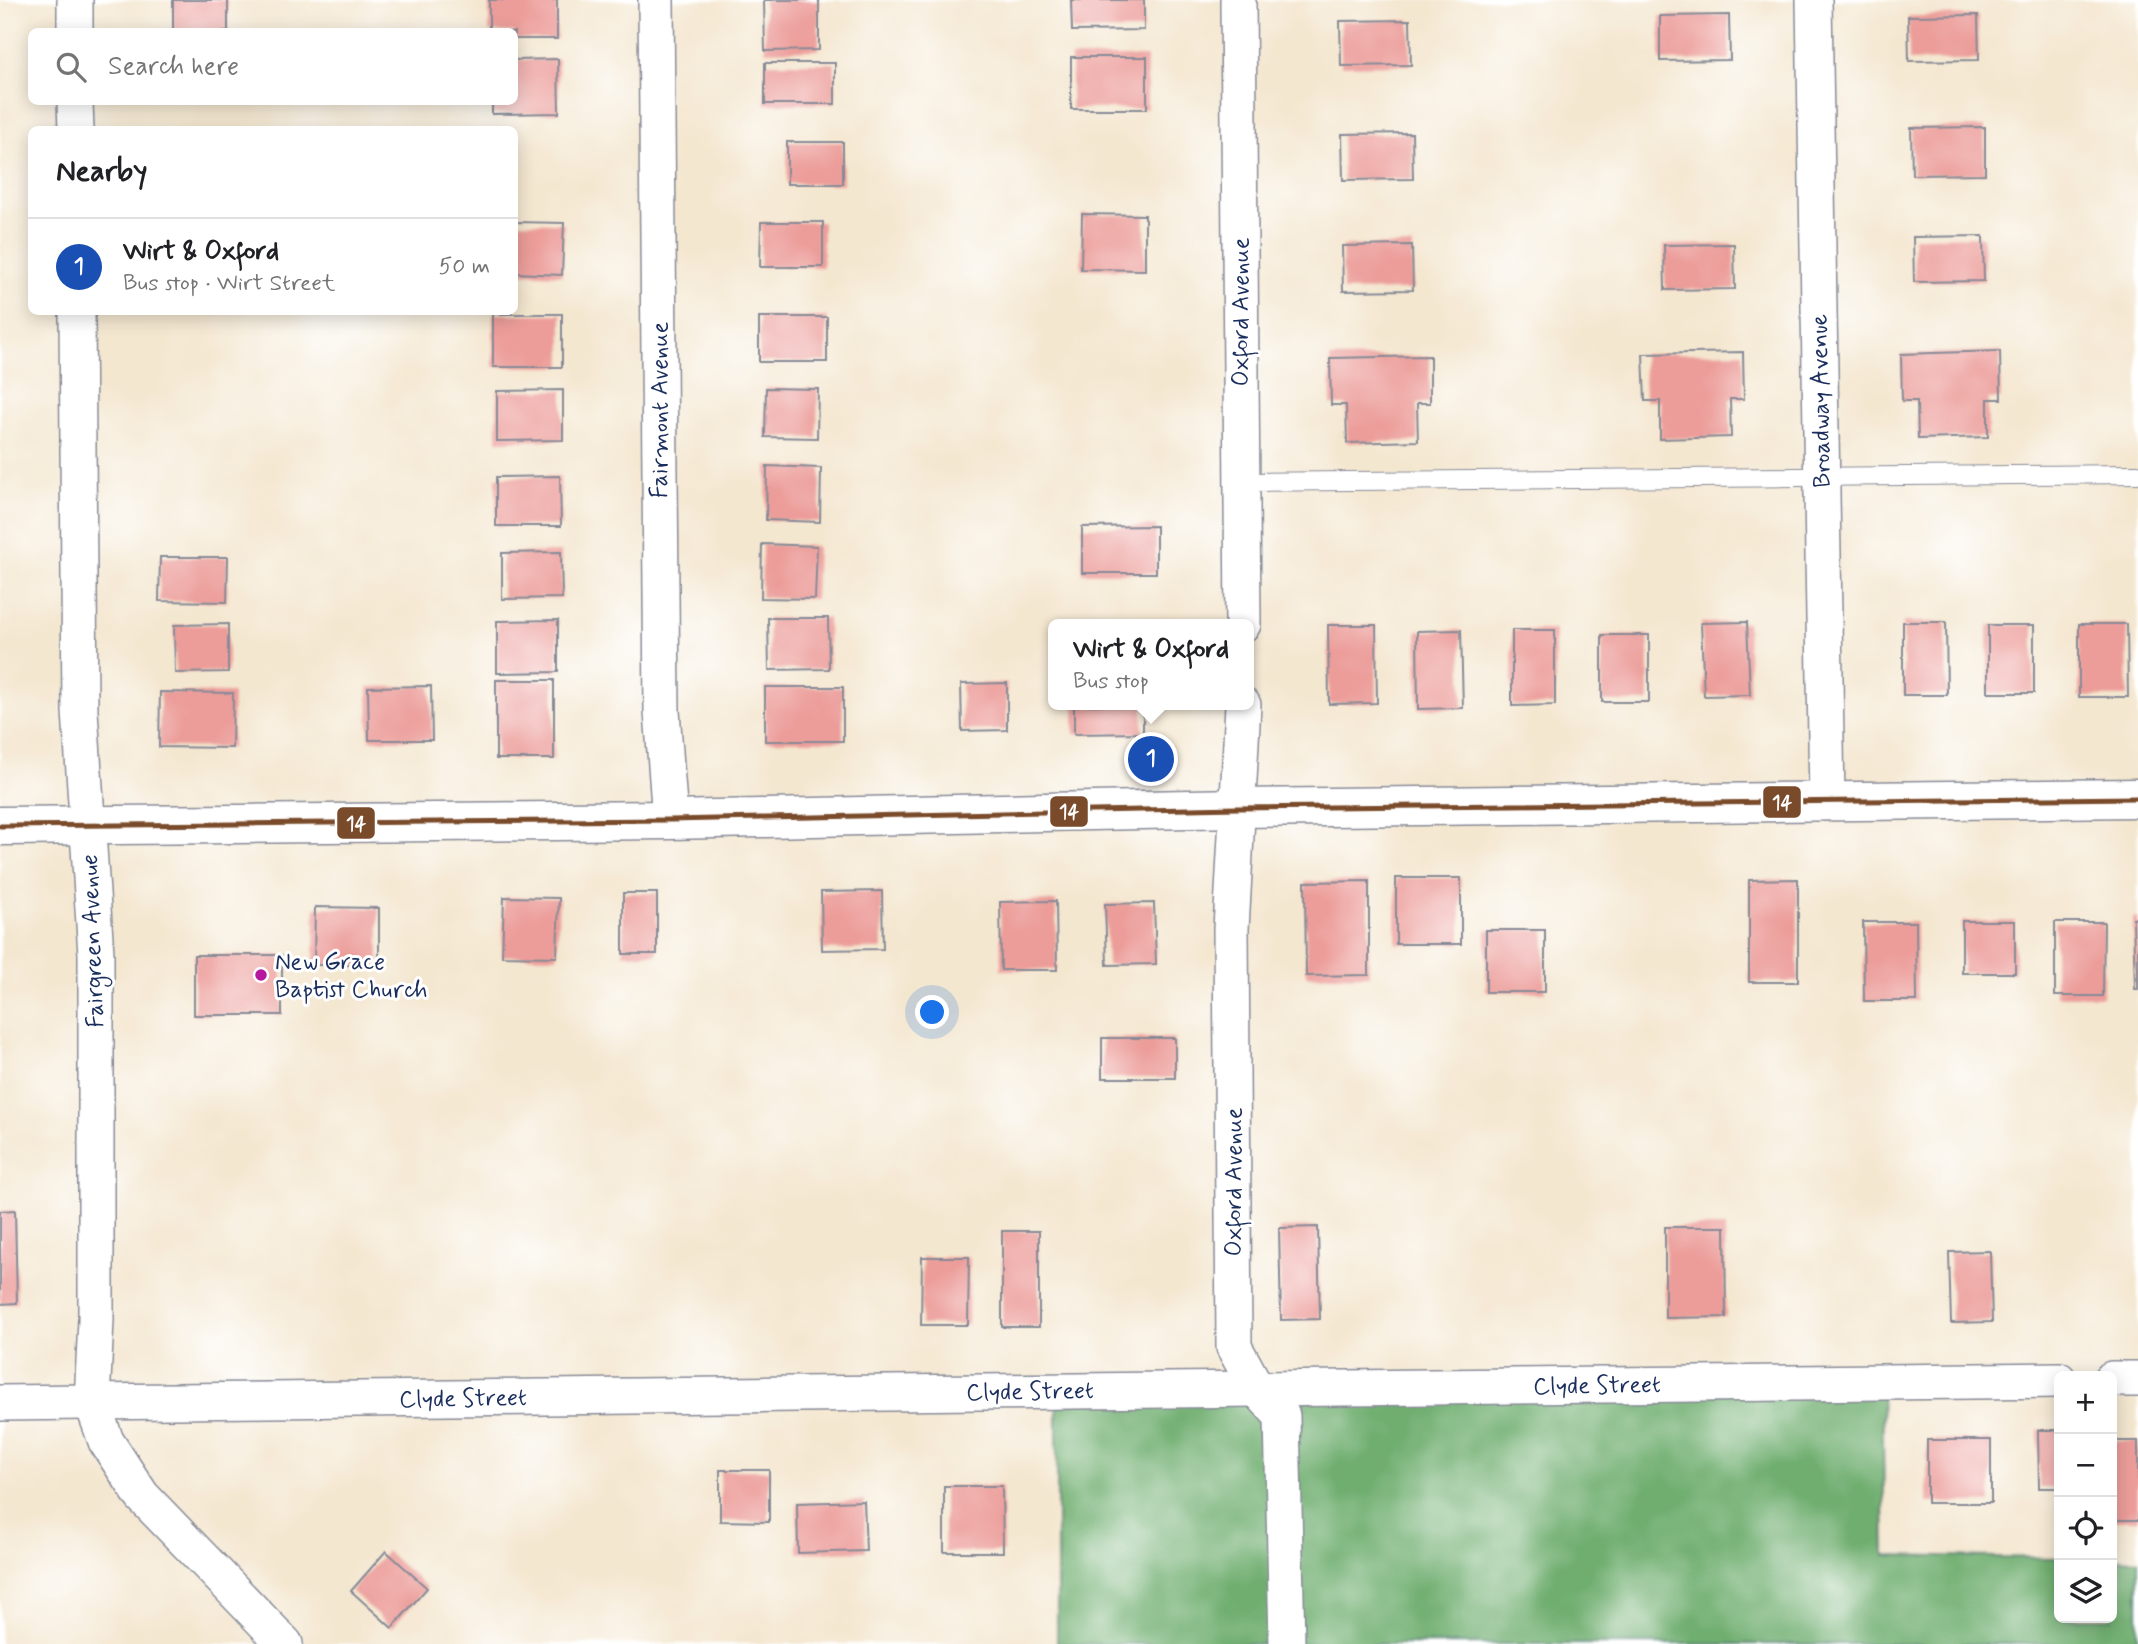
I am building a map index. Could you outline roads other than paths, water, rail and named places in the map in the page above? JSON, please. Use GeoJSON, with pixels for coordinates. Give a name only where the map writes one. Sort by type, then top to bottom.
{"type":"FeatureCollection","features":[{"type":"Feature","properties":{"kind":"main road"},"geometry":{"type":"LineString","coordinates":[[0,826],[670,820],[1238,808],[2138,798]]}},
{"type":"Feature","properties":{"kind":"street"},"geometry":{"type":"LineString","coordinates":[[75,0],[75,28]]}},
{"type":"Feature","properties":{"kind":"street","name":"Fairmont Avenue"},"geometry":{"type":"LineString","coordinates":[[656,0],[662,711],[670,820]]}},
{"type":"Feature","properties":{"kind":"street","name":"Oxford Avenue"},"geometry":{"type":"LineString","coordinates":[[1238,0],[1243,619]]}},
{"type":"Feature","properties":{"kind":"street","name":"Broadway Avenue"},"geometry":{"type":"LineString","coordinates":[[1814,0],[1826,802]]}},
{"type":"Feature","properties":{"kind":"street"},"geometry":{"type":"LineString","coordinates":[[75,105],[76,126]]}},
{"type":"Feature","properties":{"kind":"street","name":"Fairgreen Avenue"},"geometry":{"type":"LineString","coordinates":[[77,315],[80,711],[96,954],[96,1320],[92,1402]]}},
{"type":"Feature","properties":{"kind":"street","name":"Oxford Avenue"},"geometry":{"type":"LineString","coordinates":[[1243,710],[1231,929],[1234,1347],[1257,1389],[1282,1416],[1287,1644]]}},
{"type":"Feature","properties":{"kind":"street"},"geometry":{"type":"LineString","coordinates":[[2117,1380],[2138,1379]]}},
{"type":"Feature","properties":{"kind":"street","name":"Clyde Street"},"geometry":{"type":"LineString","coordinates":[[0,1403],[2054,1380]]}},
{"type":"Feature","properties":{"kind":"street"},"geometry":{"type":"LineString","coordinates":[[92,1402],[106,1441],[142,1496],[285,1644]]}},
{"type":"Feature","properties":{"kind":"lane"},"geometry":{"type":"LineString","coordinates":[[1242,482],[2138,474]]}},
{"type":"Feature","properties":{"kind":"place","name":"Wirt & Oxford"},"geometry":{"type":"Point","coordinates":[1151,759]}},
{"type":"Feature","properties":{"kind":"place","name":"New Grace Baptist Church"},"geometry":{"type":"Point","coordinates":[261,975]}}]}
